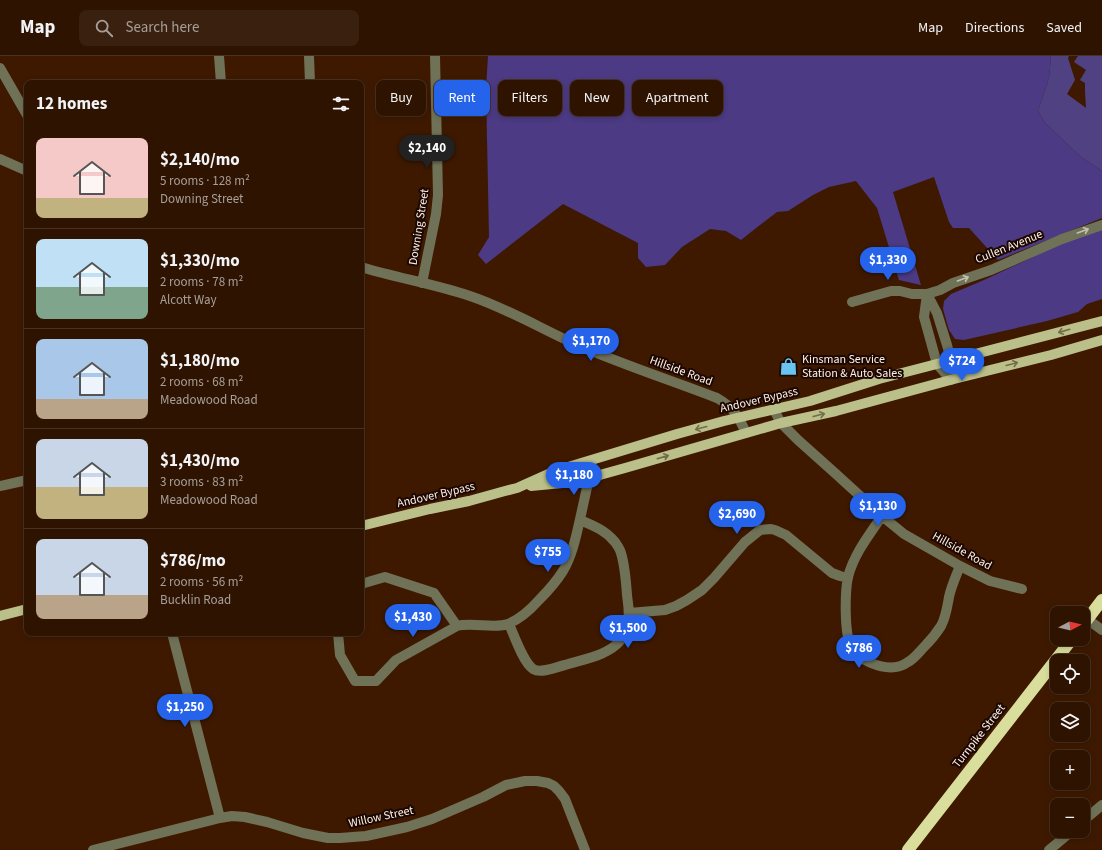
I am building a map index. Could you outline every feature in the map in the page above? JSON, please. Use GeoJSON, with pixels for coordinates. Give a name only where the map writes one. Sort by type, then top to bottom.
{"type":"FeatureCollection","features":[{"type":"Feature","properties":{"kind":"highway"},"geometry":{"type":"LineString","coordinates":[[1090,616],[1102,600]]}},
{"type":"Feature","properties":{"kind":"highway","name":"Turnpike Street"},"geometry":{"type":"LineString","coordinates":[[908,850],[1067,646]]}},
{"type":"Feature","properties":{"kind":"main road","name":"Andover Bypass"},"geometry":{"type":"LineString","coordinates":[[517,488],[555,471],[677,434],[810,401],[879,379],[1102,321]]}},
{"type":"Feature","properties":{"kind":"main road","name":"Andover Bypass"},"geometry":{"type":"LineString","coordinates":[[364,525],[469,501],[517,488],[562,483],[589,478],[781,423],[836,411],[1102,340]]}},
{"type":"Feature","properties":{"kind":"main road"},"geometry":{"type":"LineString","coordinates":[[0,616],[24,610]]}},
{"type":"Feature","properties":{"kind":"street"},"geometry":{"type":"LineString","coordinates":[[219,56],[221,80]]}},
{"type":"Feature","properties":{"kind":"street"},"geometry":{"type":"LineString","coordinates":[[309,56],[310,80]]}},
{"type":"Feature","properties":{"kind":"street","name":"Downing Street"},"geometry":{"type":"LineString","coordinates":[[422,283],[436,214],[438,190],[435,56]]}},
{"type":"Feature","properties":{"kind":"street"},"geometry":{"type":"LineString","coordinates":[[0,68],[24,110]]}},
{"type":"Feature","properties":{"kind":"street"},"geometry":{"type":"LineString","coordinates":[[0,159],[24,170]]}},
{"type":"Feature","properties":{"kind":"street","name":"Cullen Avenue"},"geometry":{"type":"LineString","coordinates":[[927,294],[940,290],[958,281],[991,270],[1062,239],[1102,224]]}},
{"type":"Feature","properties":{"kind":"street","name":"Hillside Road"},"geometry":{"type":"LineString","coordinates":[[364,268],[471,296],[577,344],[717,398],[726,403],[739,418],[746,433]]}},
{"type":"Feature","properties":{"kind":"street"},"geometry":{"type":"LineString","coordinates":[[852,302],[891,291],[900,291],[912,294],[927,294]]}},
{"type":"Feature","properties":{"kind":"street"},"geometry":{"type":"LineString","coordinates":[[927,294],[937,313],[951,360],[951,380]]}},
{"type":"Feature","properties":{"kind":"street"},"geometry":{"type":"LineString","coordinates":[[927,294],[924,317],[937,364],[951,380]]}},
{"type":"Feature","properties":{"kind":"street","name":"Hillside Road"},"geometry":{"type":"LineString","coordinates":[[774,410],[781,423],[798,440],[904,534],[960,566],[990,581],[1022,589]]}},
{"type":"Feature","properties":{"kind":"street"},"geometry":{"type":"LineString","coordinates":[[338,636],[340,655],[355,681],[376,681],[396,660],[457,626],[470,624],[509,624],[534,605],[563,572],[576,537],[589,478]]}},
{"type":"Feature","properties":{"kind":"street"},"geometry":{"type":"LineString","coordinates":[[0,486],[24,481]]}},
{"type":"Feature","properties":{"kind":"street"},"geometry":{"type":"LineString","coordinates":[[882,516],[857,554],[848,578],[846,622],[847,634],[851,646],[858,656],[868,662],[888,668],[909,662],[933,638],[941,625],[947,611],[949,597],[960,566]]}},
{"type":"Feature","properties":{"kind":"street"},"geometry":{"type":"LineString","coordinates":[[509,624],[526,662],[538,671],[557,667],[601,653],[611,649],[620,641],[629,621],[629,613],[624,569],[620,551],[609,536],[599,528],[580,520]]}},
{"type":"Feature","properties":{"kind":"street"},"geometry":{"type":"LineString","coordinates":[[629,613],[666,610],[687,600],[702,590],[745,542],[760,530],[770,529],[786,535],[832,573],[848,578]]}},
{"type":"Feature","properties":{"kind":"street"},"geometry":{"type":"LineString","coordinates":[[364,583],[385,577],[434,592],[457,626]]}},
{"type":"Feature","properties":{"kind":"street"},"geometry":{"type":"LineString","coordinates":[[1090,624],[1102,630]]}},
{"type":"Feature","properties":{"kind":"street"},"geometry":{"type":"LineString","coordinates":[[173,636],[220,818]]}},
{"type":"Feature","properties":{"kind":"street","name":"Willow Street"},"geometry":{"type":"LineString","coordinates":[[92,850],[232,816],[245,817],[267,822],[303,833],[328,838],[366,836],[407,827],[432,819],[483,797],[506,785],[525,781],[548,783],[559,791],[565,799],[585,850]]}},
{"type":"Feature","properties":{"kind":"street"},"geometry":{"type":"LineString","coordinates":[[1090,815],[1102,805]]}},
{"type":"Feature","properties":{"kind":"street"},"geometry":{"type":"LineString","coordinates":[[1049,850],[1064,838]]}},
{"type":"Feature","properties":{"kind":"shaded area"},"geometry":{"type":"Polygon","coordinates":[[[488,56],[1051,56],[1049,78],[1038,111],[1045,123],[1081,157],[1102,171],[1102,218],[998,260],[969,228],[953,228],[949,222],[934,177],[893,192],[921,285],[899,280],[877,208],[856,181],[829,187],[788,211],[777,212],[741,240],[726,231],[710,229],[682,247],[665,265],[646,267],[638,258],[638,243],[563,204],[486,264],[478,255],[489,237],[487,116],[490,116],[490,80],[486,80],[488,56]]]}},
{"type":"Feature","properties":{"kind":"shaded area"},"geometry":{"type":"Polygon","coordinates":[[[1051,56],[1069,56],[1068,58],[1075,80],[1067,94],[1086,108],[1085,83],[1080,80],[1086,70],[1074,62],[1078,56],[1102,56],[1102,171],[1081,157],[1045,123],[1038,111],[1049,78],[1051,56]]]}},
{"type":"Feature","properties":{"kind":"shaded area"},"geometry":{"type":"Polygon","coordinates":[[[1102,228],[1102,299],[1087,304],[1078,312],[1047,321],[964,340],[955,339],[949,330],[943,309],[944,301],[951,294],[1031,258],[1057,244],[1102,228]]]}},
{"type":"Feature","properties":{"kind":"place","name":"Kinsman Service Station & Auto Sales"},"geometry":{"type":"Point","coordinates":[789,366]}}]}
